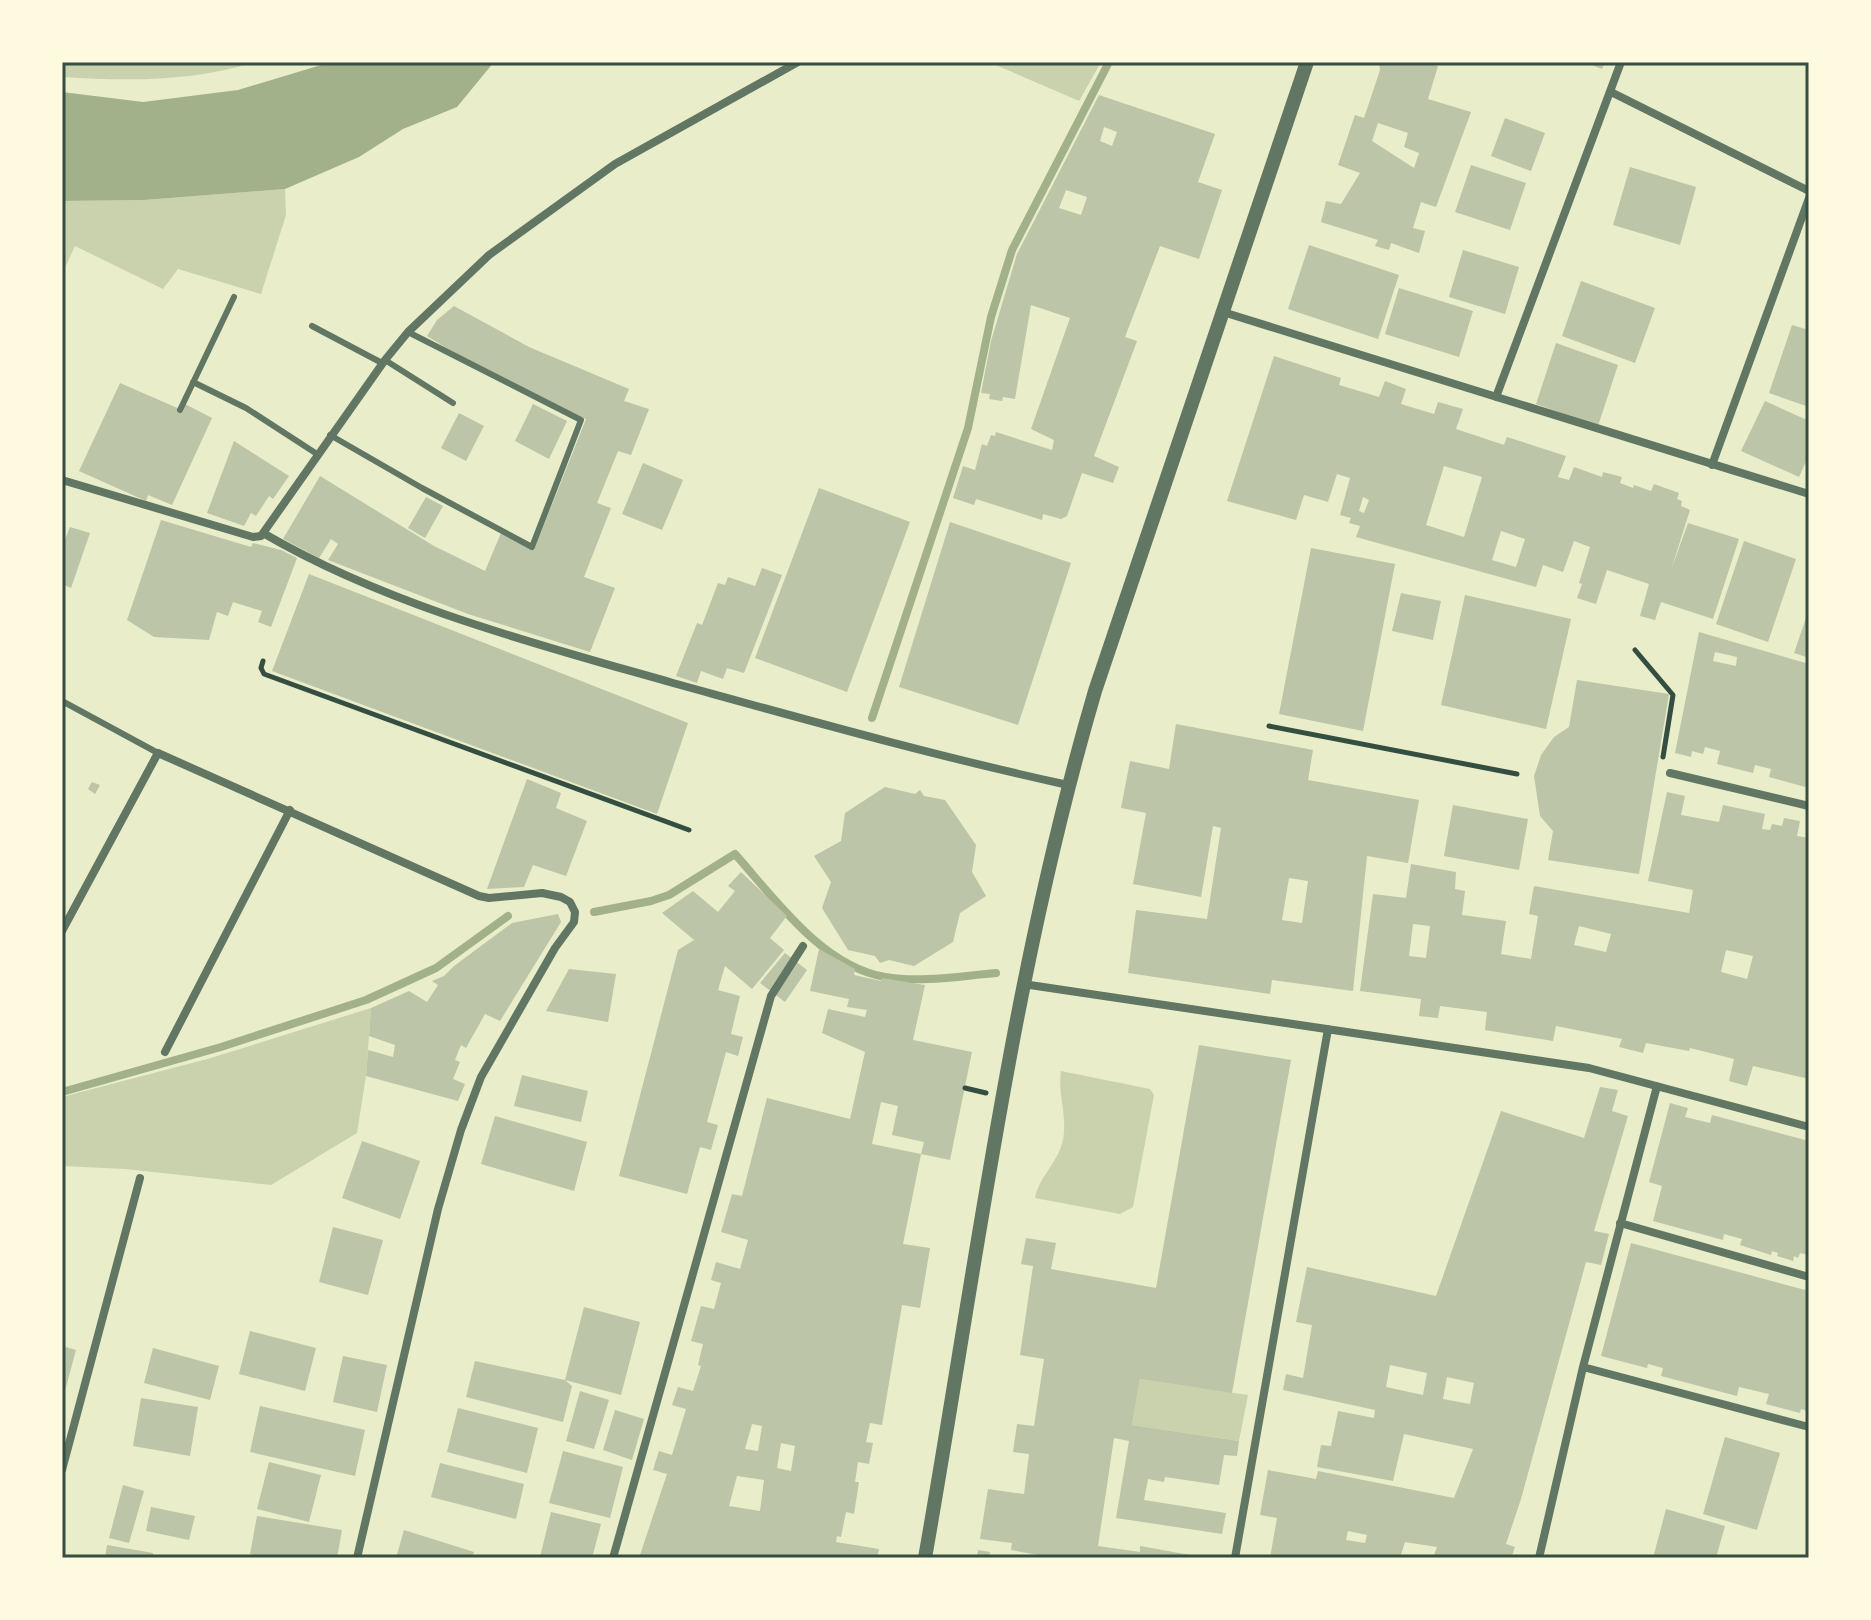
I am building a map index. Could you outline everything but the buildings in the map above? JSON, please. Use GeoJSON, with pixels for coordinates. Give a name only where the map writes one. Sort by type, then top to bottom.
{"type":"FeatureCollection","features":[{"type":"Feature","properties":{"kind":"street"},"geometry":{"type":"LineString","coordinates":[[62,480],[253,537],[263,533],[383,362],[408,332],[489,255],[615,164],[798,62]]}},
{"type":"Feature","properties":{"kind":"street"},"geometry":{"type":"LineString","coordinates":[[925,1558],[1022,984],[1068,785],[1100,677],[1307,62]]}},
{"type":"Feature","properties":{"kind":"street"},"geometry":{"type":"LineString","coordinates":[[1496,397],[1621,62]]}},
{"type":"Feature","properties":{"kind":"street"},"geometry":{"type":"LineString","coordinates":[[1611,92],[1809,191]]}},
{"type":"Feature","properties":{"kind":"street"},"geometry":{"type":"LineString","coordinates":[[1712,465],[1809,198]]}},
{"type":"Feature","properties":{"kind":"street"},"geometry":{"type":"LineString","coordinates":[[1223,312],[1809,494]]}},
{"type":"Feature","properties":{"kind":"street"},"geometry":{"type":"LineString","coordinates":[[263,533],[308,558],[404,599],[561,651],[910,747],[1068,785]]}},
{"type":"Feature","properties":{"kind":"street"},"geometry":{"type":"LineString","coordinates":[[62,931],[158,753],[479,896],[489,898],[542,893],[570,902],[575,912],[574,922],[555,948],[481,1077],[461,1130],[438,1209],[357,1558]]}},
{"type":"Feature","properties":{"kind":"street"},"geometry":{"type":"LineString","coordinates":[[1670,773],[1809,806]]}},
{"type":"Feature","properties":{"kind":"street"},"geometry":{"type":"LineString","coordinates":[[165,1052],[290,810]]}},
{"type":"Feature","properties":{"kind":"street"},"geometry":{"type":"LineString","coordinates":[[613,1558],[771,996],[803,946]]}},
{"type":"Feature","properties":{"kind":"street"},"geometry":{"type":"LineString","coordinates":[[1022,984],[1589,1068],[1809,1127]]}},
{"type":"Feature","properties":{"kind":"street"},"geometry":{"type":"LineString","coordinates":[[1235,1558],[1328,1029]]}},
{"type":"Feature","properties":{"kind":"street"},"geometry":{"type":"LineString","coordinates":[[1539,1558],[1583,1367],[1657,1086]]}},
{"type":"Feature","properties":{"kind":"street"},"geometry":{"type":"LineString","coordinates":[[62,1470],[140,1178]]}},
{"type":"Feature","properties":{"kind":"street"},"geometry":{"type":"LineString","coordinates":[[1620,1223],[1809,1277]]}},
{"type":"Feature","properties":{"kind":"street"},"geometry":{"type":"LineString","coordinates":[[1583,1367],[1809,1427]]}},
{"type":"Feature","properties":{"kind":"lane"},"geometry":{"type":"LineString","coordinates":[[180,410],[234,297]]}},
{"type":"Feature","properties":{"kind":"lane"},"geometry":{"type":"LineString","coordinates":[[312,326],[383,362],[453,403]]}},
{"type":"Feature","properties":{"kind":"lane"},"geometry":{"type":"LineString","coordinates":[[330,435],[532,547],[581,420],[408,332]]}},
{"type":"Feature","properties":{"kind":"lane"},"geometry":{"type":"LineString","coordinates":[[193,382],[246,408],[317,454]]}},
{"type":"Feature","properties":{"kind":"lane"},"geometry":{"type":"LineString","coordinates":[[62,701],[158,753]]}},
{"type":"Feature","properties":{"kind":"path"},"geometry":{"type":"LineString","coordinates":[[1635,650],[1673,695],[1661,767],[1670,773]]}},
{"type":"Feature","properties":{"kind":"path"},"geometry":{"type":"LineString","coordinates":[[263,661],[261,668],[264,674],[689,830]]}},
{"type":"Feature","properties":{"kind":"path"},"geometry":{"type":"LineString","coordinates":[[1269,726],[1517,774]]}},
{"type":"Feature","properties":{"kind":"shaded area"},"geometry":{"type":"Polygon","coordinates":[[[62,62],[256,62],[184,77],[112,79],[62,77],[62,62]]]}},
{"type":"Feature","properties":{"kind":"shaded area"},"geometry":{"type":"Polygon","coordinates":[[[331,62],[494,62],[457,107],[403,129],[359,157],[285,189],[144,200],[62,201],[62,92],[143,102],[238,90],[331,62]]]}},
{"type":"Feature","properties":{"kind":"shaded area"},"geometry":{"type":"Polygon","coordinates":[[[989,62],[1101,62],[1079,101],[989,62]]]}},
{"type":"Feature","properties":{"kind":"shaded area"},"geometry":{"type":"Polygon","coordinates":[[[285,189],[286,215],[261,294],[178,269],[163,289],[75,246],[62,274],[62,201],[144,200],[285,189]]]}},
{"type":"Feature","properties":{"kind":"shaded area"},"geometry":{"type":"Polygon","coordinates":[[[371,1008],[366,1076],[357,1133],[271,1185],[125,1169],[62,1166],[62,1097],[211,1058],[371,1008]]]}},
{"type":"Feature","properties":{"kind":"shaded area"},"geometry":{"type":"Polygon","coordinates":[[[1061,1071],[1150,1089],[1154,1095],[1133,1207],[1120,1214],[1035,1198],[1061,1147],[1064,1118],[1061,1071]]]}},
{"type":"Feature","properties":{"kind":"shaded area"},"geometry":{"type":"Polygon","coordinates":[[[1140,1379],[1248,1395],[1239,1441],[1132,1425],[1140,1379]]]}},
{"type":"Feature","properties":{"kind":"waterway"},"geometry":{"type":"LineString","coordinates":[[872,718],[968,428],[991,317],[1012,250],[1109,62]]}},
{"type":"Feature","properties":{"kind":"waterway"},"geometry":{"type":"LineString","coordinates":[[594,912],[669,895],[735,854],[801,928],[820,945],[862,970],[885,977],[912,979],[996,973]]}},
{"type":"Feature","properties":{"kind":"waterway"},"geometry":{"type":"LineString","coordinates":[[62,1092],[221,1047],[366,1000],[436,968],[508,916]]}}]}
